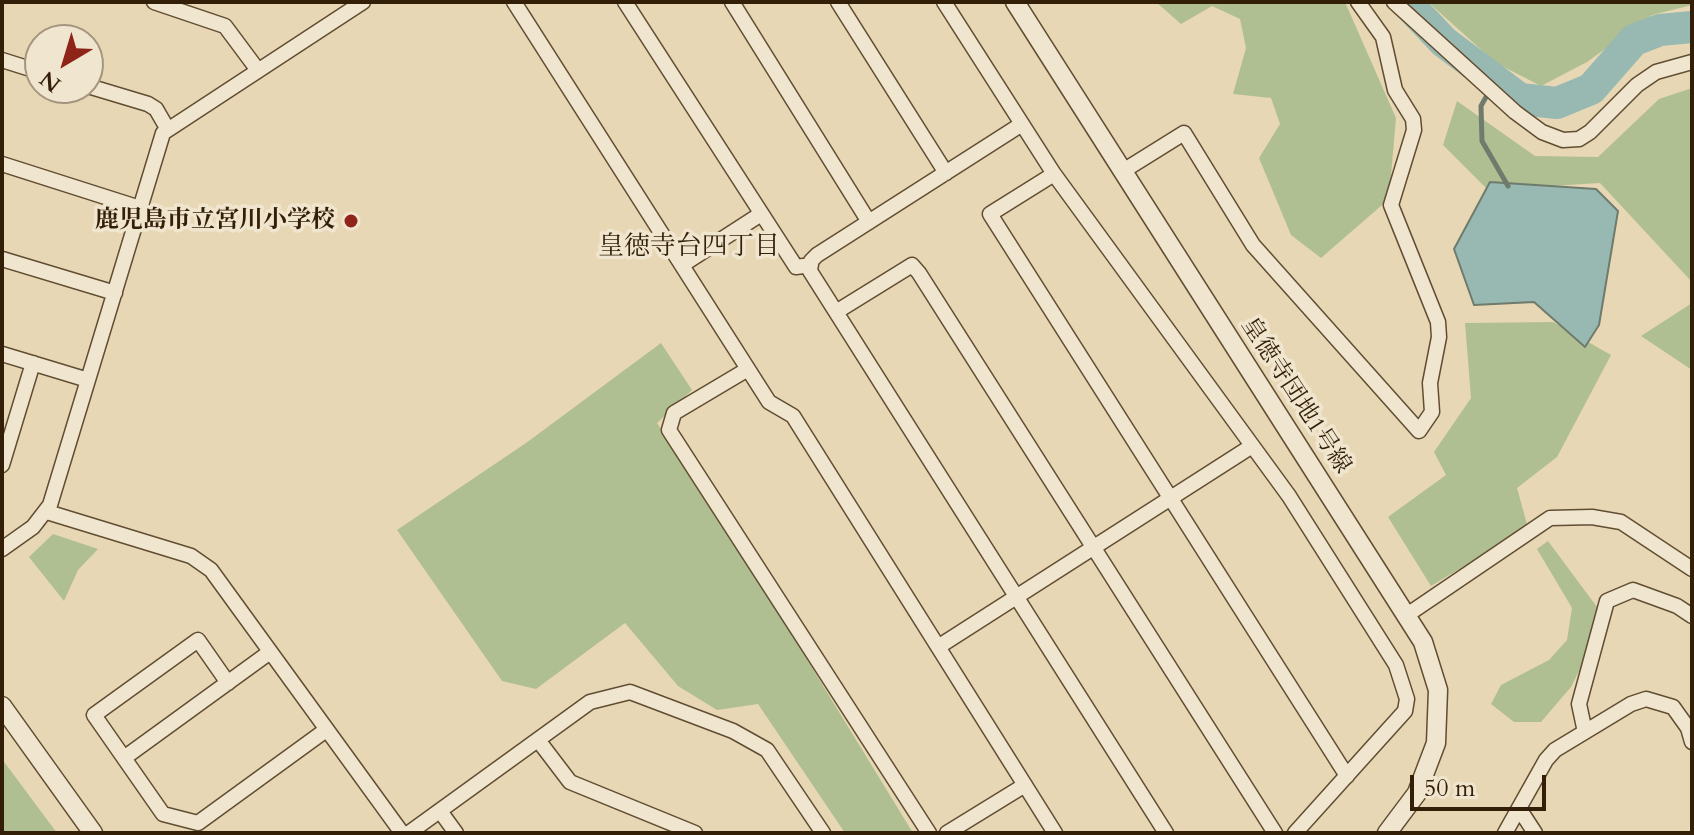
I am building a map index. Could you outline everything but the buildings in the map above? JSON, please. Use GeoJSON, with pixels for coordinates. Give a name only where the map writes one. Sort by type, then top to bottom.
{"type":"FeatureCollection","features":[{"type":"Feature","properties":{"kind":"street"},"geometry":{"type":"LineString","coordinates":[[154,2],[225,26],[257,69]]}},
{"type":"Feature","properties":{"kind":"street"},"geometry":{"type":"LineString","coordinates":[[625,2],[796,267],[811,265]]}},
{"type":"Feature","properties":{"kind":"street"},"geometry":{"type":"LineString","coordinates":[[732,2],[869,222]]}},
{"type":"Feature","properties":{"kind":"street"},"geometry":{"type":"LineString","coordinates":[[838,2],[946,173]]}},
{"type":"Feature","properties":{"kind":"street"},"geometry":{"type":"LineString","coordinates":[[944,2],[1054,174],[1252,446],[1389,649],[1404,684],[1405,711],[1295,833]]}},
{"type":"Feature","properties":{"kind":"street","name":"皇徳寺団地1号線"},"geometry":{"type":"LineString","coordinates":[[1015,2],[1407,615],[1434,671],[1440,717],[1436,743],[1417,793],[1387,833]]}},
{"type":"Feature","properties":{"kind":"street"},"geometry":{"type":"LineString","coordinates":[[1123,171],[1184,133],[1253,245],[1419,431],[1432,412],[1430,383],[1439,337],[1438,322],[1391,205],[1414,130],[1413,119],[1395,90],[1383,37],[1358,2]]}},
{"type":"Feature","properties":{"kind":"street"},"geometry":{"type":"LineString","coordinates":[[1394,2],[1515,112],[1542,132],[1563,140],[1579,139],[1590,132],[1637,85],[1656,72],[1692,62]]}},
{"type":"Feature","properties":{"kind":"street"},"geometry":{"type":"LineString","coordinates":[[519,4],[769,402],[793,416],[1055,833]]}},
{"type":"Feature","properties":{"kind":"street"},"geometry":{"type":"LineString","coordinates":[[2,549],[33,527],[47,512],[167,128],[352,5]]}},
{"type":"Feature","properties":{"kind":"street"},"geometry":{"type":"LineString","coordinates":[[2,60],[24,67]]}},
{"type":"Feature","properties":{"kind":"street"},"geometry":{"type":"LineString","coordinates":[[104,91],[148,104],[156,109],[167,128]]}},
{"type":"Feature","properties":{"kind":"street"},"geometry":{"type":"LineString","coordinates":[[811,265],[817,255],[1022,124]]}},
{"type":"Feature","properties":{"kind":"street"},"geometry":{"type":"LineString","coordinates":[[2,164],[140,208]]}},
{"type":"Feature","properties":{"kind":"street"},"geometry":{"type":"LineString","coordinates":[[1054,174],[990,214],[1347,776]]}},
{"type":"Feature","properties":{"kind":"street"},"geometry":{"type":"LineString","coordinates":[[682,265],[761,214]]}},
{"type":"Feature","properties":{"kind":"street"},"geometry":{"type":"LineString","coordinates":[[2,259],[115,293]]}},
{"type":"Feature","properties":{"kind":"street"},"geometry":{"type":"LineString","coordinates":[[811,265],[836,312],[1166,833]]}},
{"type":"Feature","properties":{"kind":"street"},"geometry":{"type":"LineString","coordinates":[[836,312],[912,265],[1275,833]]}},
{"type":"Feature","properties":{"kind":"street"},"geometry":{"type":"LineString","coordinates":[[2,354],[88,380]]}},
{"type":"Feature","properties":{"kind":"street"},"geometry":{"type":"LineString","coordinates":[[2,465],[33,363]]}},
{"type":"Feature","properties":{"kind":"street"},"geometry":{"type":"LineString","coordinates":[[748,369],[674,413],[669,430],[929,833]]}},
{"type":"Feature","properties":{"kind":"street"},"geometry":{"type":"LineString","coordinates":[[938,647],[1252,446]]}},
{"type":"Feature","properties":{"kind":"street"},"geometry":{"type":"LineString","coordinates":[[47,512],[191,556],[202,563],[402,833]]}},
{"type":"Feature","properties":{"kind":"street"},"geometry":{"type":"LineString","coordinates":[[1407,615],[1550,518],[1592,517],[1621,522],[1692,569]]}},
{"type":"Feature","properties":{"kind":"street"},"geometry":{"type":"LineString","coordinates":[[1585,732],[1579,704],[1607,601],[1633,590],[1677,606],[1692,616]]}},
{"type":"Feature","properties":{"kind":"street"},"geometry":{"type":"LineString","coordinates":[[228,683],[198,640],[94,715],[163,814],[198,823],[326,730]]}},
{"type":"Feature","properties":{"kind":"street"},"geometry":{"type":"LineString","coordinates":[[124,758],[270,652]]}},
{"type":"Feature","properties":{"kind":"street"},"geometry":{"type":"LineString","coordinates":[[409,833],[590,702],[630,692],[645,695],[733,731],[767,750],[823,833]]}},
{"type":"Feature","properties":{"kind":"street"},"geometry":{"type":"LineString","coordinates":[[1505,833],[1546,760],[1631,704],[1646,699],[1673,707],[1688,728],[1692,742]]}},
{"type":"Feature","properties":{"kind":"street"},"geometry":{"type":"LineString","coordinates":[[2,706],[93,833]]}},
{"type":"Feature","properties":{"kind":"street"},"geometry":{"type":"LineString","coordinates":[[538,740],[570,782],[695,833]]}},
{"type":"Feature","properties":{"kind":"street"},"geometry":{"type":"LineString","coordinates":[[947,833],[1025,785]]}},
{"type":"Feature","properties":{"kind":"street"},"geometry":{"type":"LineString","coordinates":[[1520,810],[1535,833]]}},
{"type":"Feature","properties":{"kind":"street"},"geometry":{"type":"LineString","coordinates":[[440,811],[456,833]]}},
{"type":"Feature","properties":{"kind":"green space"},"geometry":{"type":"Polygon","coordinates":[[[1156,2],[1345,2],[1396,118],[1389,199],[1321,258],[1291,235],[1259,158],[1280,124],[1271,98],[1233,94],[1246,48],[1240,19],[1212,6],[1181,24],[1156,2]]]}},
{"type":"Feature","properties":{"kind":"green space"},"geometry":{"type":"Polygon","coordinates":[[[1428,2],[1692,2],[1692,5],[1652,15],[1587,62],[1541,86],[1496,63],[1428,2]]]}},
{"type":"Feature","properties":{"kind":"green space"},"geometry":{"type":"Polygon","coordinates":[[[1692,88],[1692,282],[1600,183],[1488,190],[1443,145],[1457,101],[1535,156],[1598,157],[1659,99],[1692,88]]]}},
{"type":"Feature","properties":{"kind":"green space"},"geometry":{"type":"Polygon","coordinates":[[[1692,303],[1692,370],[1641,336],[1692,303]]]}},
{"type":"Feature","properties":{"kind":"green space"},"geometry":{"type":"Polygon","coordinates":[[[1553,322],[1611,355],[1557,457],[1517,488],[1528,528],[1431,586],[1388,517],[1446,475],[1434,452],[1471,398],[1465,323],[1553,322]]]}},
{"type":"Feature","properties":{"kind":"green space"},"geometry":{"type":"Polygon","coordinates":[[[661,343],[692,390],[657,423],[737,545],[913,833],[845,833],[758,704],[717,710],[678,686],[625,623],[536,689],[502,681],[397,530],[526,443],[661,343]]]}},
{"type":"Feature","properties":{"kind":"green space"},"geometry":{"type":"Polygon","coordinates":[[[53,534],[98,549],[78,570],[64,601],[29,557],[53,534]]]}},
{"type":"Feature","properties":{"kind":"green space"},"geometry":{"type":"Polygon","coordinates":[[[1548,541],[1600,611],[1591,647],[1571,687],[1541,722],[1514,722],[1491,704],[1501,685],[1549,660],[1567,640],[1572,608],[1537,549],[1548,541]]]}},
{"type":"Feature","properties":{"kind":"green space"},"geometry":{"type":"Polygon","coordinates":[[[2,759],[57,833],[2,833],[2,759]]]}},
{"type":"Feature","properties":{"kind":"water"},"geometry":{"type":"Polygon","coordinates":[[[1490,182],[1596,189],[1618,211],[1599,325],[1585,347],[1534,302],[1474,305],[1454,249],[1490,182]]]}},
{"type":"Feature","properties":{"kind":"waterway"},"geometry":{"type":"LineString","coordinates":[[1406,2],[1444,42],[1520,99],[1557,103],[1591,89],[1634,40],[1660,30],[1692,27]]}},
{"type":"Feature","properties":{"kind":"waterway"},"geometry":{"type":"LineString","coordinates":[[1495,81],[1481,106],[1482,141],[1508,186]]}},
{"type":"Feature","properties":{"kind":"place","name":"鹿児島市立宮川小学校"},"geometry":{"type":"Point","coordinates":[351,221]}},
{"type":"Feature","properties":{"kind":"district","name":"皇徳寺台四丁目"},"geometry":{"type":"Point","coordinates":[689,248]}}]}
